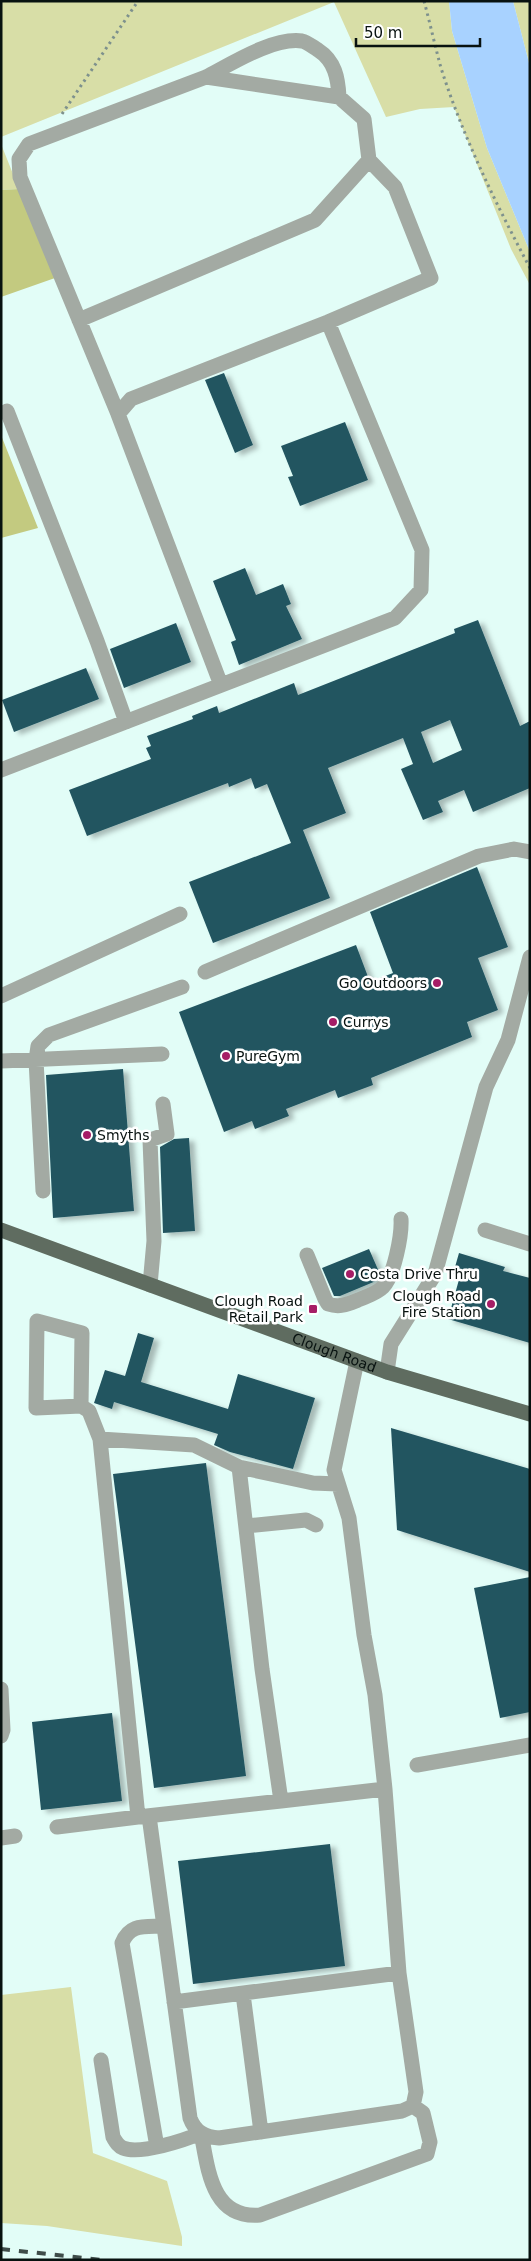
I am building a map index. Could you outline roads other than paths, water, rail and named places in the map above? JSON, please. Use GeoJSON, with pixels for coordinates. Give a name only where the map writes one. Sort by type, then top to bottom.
{"type":"FeatureCollection","features":[{"type":"Feature","properties":{"kind":"main road","name":"Clough Road"},"geometry":{"type":"LineString","coordinates":[[1,1230],[387,1372],[530,1414]]}},
{"type":"Feature","properties":{"kind":"street"},"geometry":{"type":"LineString","coordinates":[[221,686],[118,414],[20,177],[19,159],[29,144],[206,77],[249,55],[284,41],[304,41],[323,53],[338,75],[339,97]]}},
{"type":"Feature","properties":{"kind":"street"},"geometry":{"type":"LineString","coordinates":[[118,414],[131,399],[328,322],[431,278],[395,187],[369,160],[364,119],[339,97],[206,77]]}},
{"type":"Feature","properties":{"kind":"street"},"geometry":{"type":"LineString","coordinates":[[79,320],[315,220],[369,160]]}},
{"type":"Feature","properties":{"kind":"street"},"geometry":{"type":"LineString","coordinates":[[1,770],[395,618],[421,590],[422,550],[328,322]]}},
{"type":"Feature","properties":{"kind":"street"},"geometry":{"type":"LineString","coordinates":[[7,411],[97,641],[126,722]]}},
{"type":"Feature","properties":{"kind":"street"},"geometry":{"type":"LineString","coordinates":[[205,972],[478,856],[514,848],[530,852]]}},
{"type":"Feature","properties":{"kind":"street"},"geometry":{"type":"LineString","coordinates":[[1,996],[180,914]]}},
{"type":"Feature","properties":{"kind":"street"},"geometry":{"type":"LineString","coordinates":[[387,1372],[391,1344],[435,1274],[486,1088],[508,1040],[530,957]]}},
{"type":"Feature","properties":{"kind":"street"},"geometry":{"type":"LineString","coordinates":[[43,1192],[36,1060],[38,1046],[49,1035],[182,987]]}},
{"type":"Feature","properties":{"kind":"street"},"geometry":{"type":"LineString","coordinates":[[1,1061],[162,1054]]}},
{"type":"Feature","properties":{"kind":"street"},"geometry":{"type":"LineString","coordinates":[[150,1285],[154,1241],[150,1140],[167,1134],[163,1104]]}},
{"type":"Feature","properties":{"kind":"street"},"geometry":{"type":"LineString","coordinates":[[307,1255],[328,1304],[342,1306],[374,1294],[384,1286],[390,1276],[401,1229],[401,1219]]}},
{"type":"Feature","properties":{"kind":"street"},"geometry":{"type":"LineString","coordinates":[[485,1230],[530,1244]]}},
{"type":"Feature","properties":{"kind":"street"},"geometry":{"type":"LineString","coordinates":[[81,1406],[82,1333],[37,1321],[36,1408],[81,1406],[89,1411],[100,1439],[143,1816],[164,1926],[190,2118],[193,2126],[201,2133],[219,2138],[402,2111],[413,2106]]}},
{"type":"Feature","properties":{"kind":"street"},"geometry":{"type":"LineString","coordinates":[[357,1361],[334,1470],[349,1518],[364,1635],[375,1696],[385,1790],[399,1973],[416,2092],[413,2106]]}},
{"type":"Feature","properties":{"kind":"street"},"geometry":{"type":"LineString","coordinates":[[100,1439],[194,1445],[239,1467],[313,1483],[338,1484]]}},
{"type":"Feature","properties":{"kind":"street"},"geometry":{"type":"LineString","coordinates":[[239,1467],[262,1669],[281,1801]]}},
{"type":"Feature","properties":{"kind":"street"},"geometry":{"type":"LineString","coordinates":[[246,1526],[306,1520],[316,1525]]}},
{"type":"Feature","properties":{"kind":"street"},"geometry":{"type":"LineString","coordinates":[[1,1689],[4,1730],[1,1736]]}},
{"type":"Feature","properties":{"kind":"street"},"geometry":{"type":"LineString","coordinates":[[417,1765],[530,1745]]}},
{"type":"Feature","properties":{"kind":"street"},"geometry":{"type":"LineString","coordinates":[[58,1827],[385,1790]]}},
{"type":"Feature","properties":{"kind":"street"},"geometry":{"type":"LineString","coordinates":[[157,2147],[122,1943],[125,1935],[131,1929],[164,1926]]}},
{"type":"Feature","properties":{"kind":"street"},"geometry":{"type":"LineString","coordinates":[[174,2002],[399,1973]]}},
{"type":"Feature","properties":{"kind":"street"},"geometry":{"type":"LineString","coordinates":[[243,1994],[260,2132]]}},
{"type":"Feature","properties":{"kind":"street"},"geometry":{"type":"LineString","coordinates":[[101,2060],[113,2137],[117,2144],[124,2149],[132,2150],[157,2147],[182,2142],[201,2133]]}},
{"type":"Feature","properties":{"kind":"street"},"geometry":{"type":"LineString","coordinates":[[201,2133],[212,2186],[218,2197],[233,2210],[251,2216],[260,2215],[427,2154],[430,2142],[423,2113],[413,2106]]}},
{"type":"Feature","properties":{"kind":"water"},"geometry":{"type":"Polygon","coordinates":[[[449,1],[513,1],[530,67],[530,252],[487,148],[452,31],[449,1]]]}},
{"type":"Feature","properties":{"kind":"railway"},"geometry":{"type":"LineString","coordinates":[[1,2249],[103,2260]]}},
{"type":"Feature","properties":{"kind":"place","name":"Go Outdoors"},"geometry":{"type":"Point","coordinates":[437,983]}},
{"type":"Feature","properties":{"kind":"place","name":"Currys"},"geometry":{"type":"Point","coordinates":[333,1022]}},
{"type":"Feature","properties":{"kind":"place","name":"PureGym"},"geometry":{"type":"Point","coordinates":[226,1056]}},
{"type":"Feature","properties":{"kind":"place","name":"Smyths"},"geometry":{"type":"Point","coordinates":[87,1135]}},
{"type":"Feature","properties":{"kind":"place","name":"Costa Drive Thru"},"geometry":{"type":"Point","coordinates":[350,1274]}},
{"type":"Feature","properties":{"kind":"place","name":"Clough Road Fire Station"},"geometry":{"type":"Point","coordinates":[491,1304]}},
{"type":"Feature","properties":{"kind":"place","name":"Clough Road Retail Park"},"geometry":{"type":"Point","coordinates":[313,1309]}}]}
